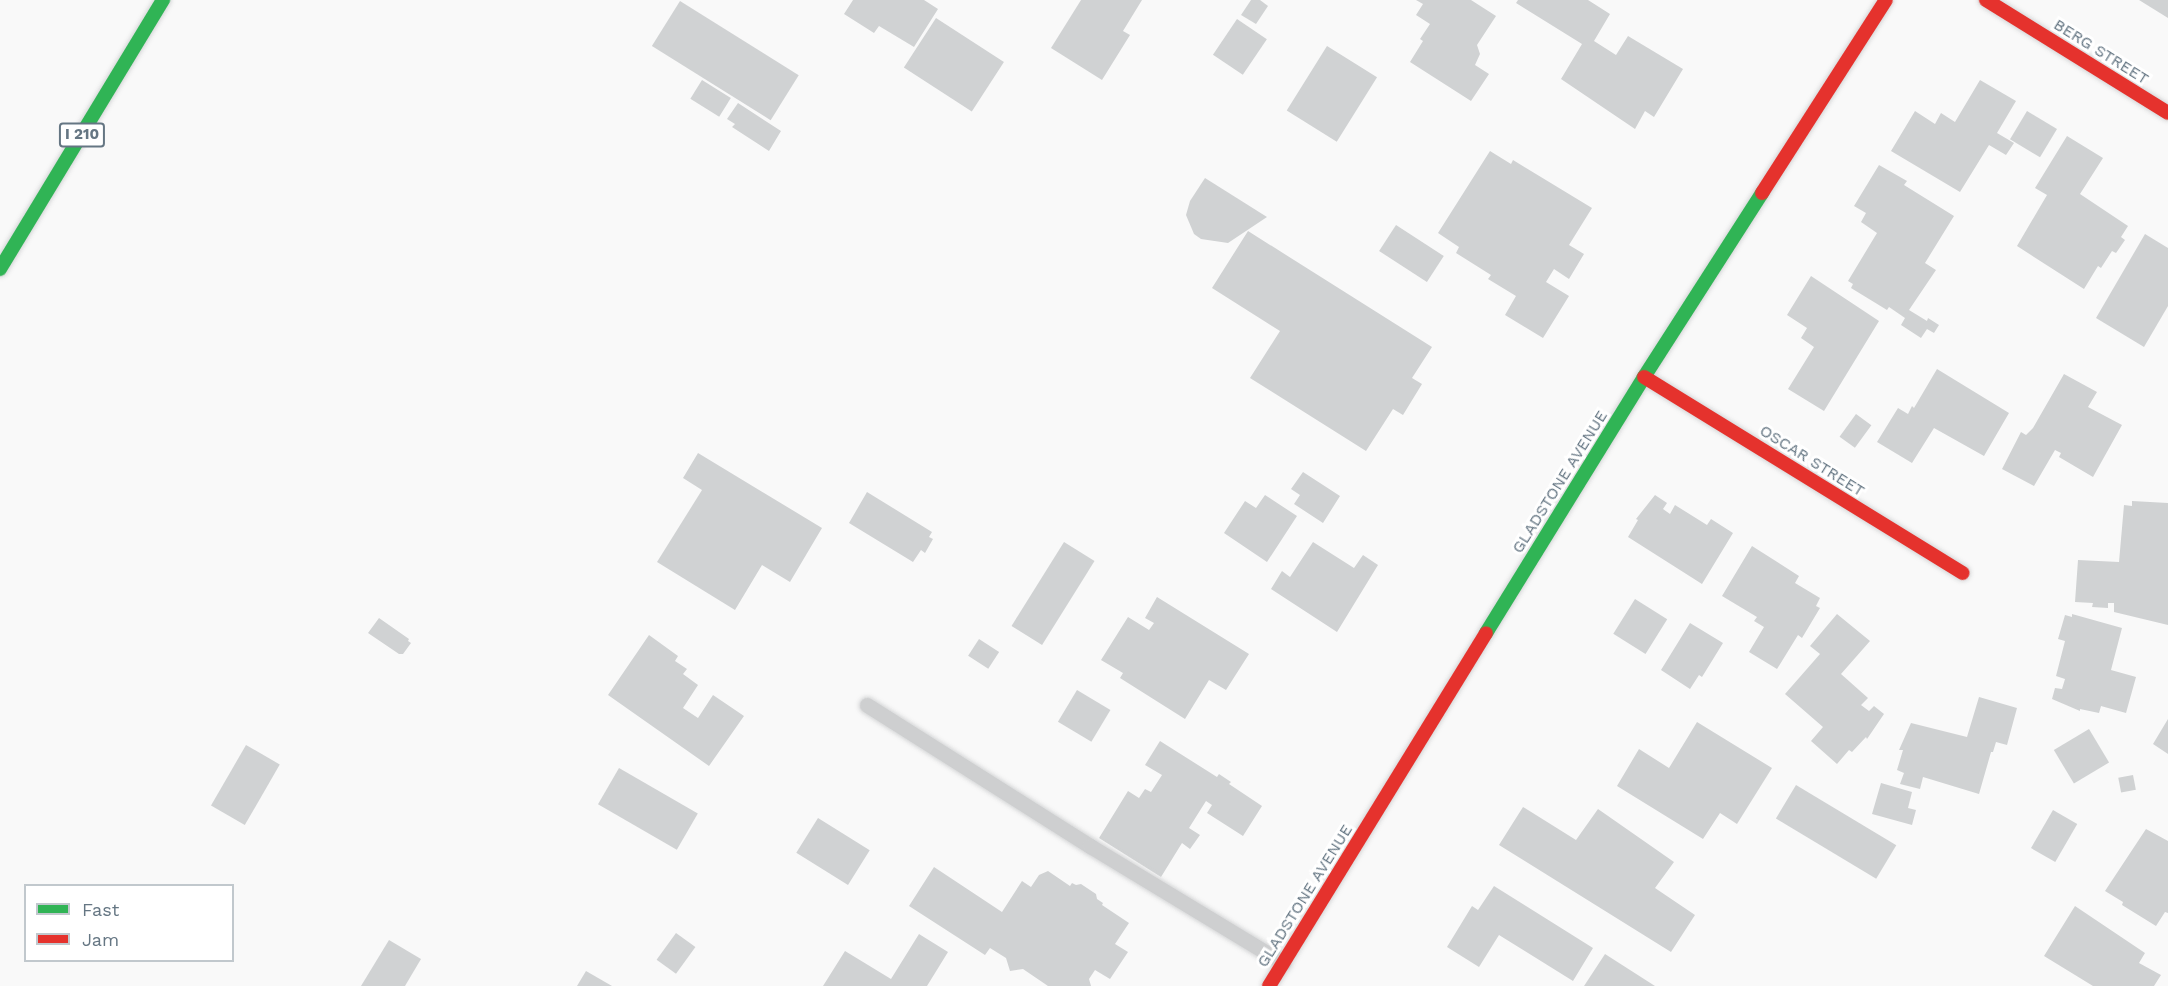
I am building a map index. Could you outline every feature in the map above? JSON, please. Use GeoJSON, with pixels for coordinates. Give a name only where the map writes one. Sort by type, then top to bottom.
{"type":"FeatureCollection","features":[{"type":"Feature","properties":{"kind":"main road","name":"I 210"},"geometry":{"type":"LineString","coordinates":[[0,269],[163,0]]}},
{"type":"Feature","properties":{"kind":"main road","name":"GLADSTONE AVENUE"},"geometry":{"type":"LineString","coordinates":[[1269,986],[1644,377],[1886,0]]}},
{"type":"Feature","properties":{"kind":"main road","name":"BERG STREET"},"geometry":{"type":"LineString","coordinates":[[1986,0],[2168,112]]}},
{"type":"Feature","properties":{"kind":"main road","name":"OSCAR STREET"},"geometry":{"type":"LineString","coordinates":[[1644,377],[1962,573]]}},
{"type":"Feature","properties":{"kind":"lane"},"geometry":{"type":"LineString","coordinates":[[867,705],[1099,852],[1283,963]]}},
{"type":"Feature","properties":{"kind":"building"},"geometry":{"type":"Polygon","coordinates":[[[853,0],[924,0],[938,9],[914,47],[879,26],[874,33],[844,14],[853,0]]]}},
{"type":"Feature","properties":{"kind":"building"},"geometry":{"type":"Polygon","coordinates":[[[1081,0],[1142,0],[1123,31],[1130,35],[1102,80],[1051,48],[1081,0]]]}},
{"type":"Feature","properties":{"kind":"building"},"geometry":{"type":"Polygon","coordinates":[[[1251,0],[1260,0],[1268,6],[1256,24],[1241,15],[1251,0]]]}},
{"type":"Feature","properties":{"kind":"building"},"geometry":{"type":"Polygon","coordinates":[[[1416,0],[1471,0],[1496,16],[1477,45],[1480,54],[1475,65],[1489,74],[1471,101],[1410,62],[1423,41],[1420,39],[1430,24],[1416,15],[1423,4],[1416,0]]]}},
{"type":"Feature","properties":{"kind":"building"},"geometry":{"type":"Polygon","coordinates":[[[1518,0],[1588,0],[1610,14],[1594,41],[1616,55],[1628,36],[1683,69],[1654,117],[1645,111],[1635,129],[1561,79],[1582,44],[1516,3],[1518,0]]]}},
{"type":"Feature","properties":{"kind":"building"},"geometry":{"type":"Polygon","coordinates":[[[2139,0],[2168,0],[2168,18],[2139,0]]]}},
{"type":"Feature","properties":{"kind":"building"},"geometry":{"type":"Polygon","coordinates":[[[680,1],[799,75],[771,120],[652,46],[680,1]]]}},
{"type":"Feature","properties":{"kind":"building"},"geometry":{"type":"Polygon","coordinates":[[[936,18],[1004,62],[972,112],[904,67],[936,18]]]}},
{"type":"Feature","properties":{"kind":"building"},"geometry":{"type":"Polygon","coordinates":[[[1237,19],[1267,39],[1243,75],[1213,55],[1237,19]]]}},
{"type":"Feature","properties":{"kind":"building"},"geometry":{"type":"Polygon","coordinates":[[[1327,46],[1377,77],[1337,142],[1287,110],[1327,46]]]}},
{"type":"Feature","properties":{"kind":"building"},"geometry":{"type":"Polygon","coordinates":[[[702,80],[731,98],[719,117],[690,99],[702,80]]]}},
{"type":"Feature","properties":{"kind":"building"},"geometry":{"type":"Polygon","coordinates":[[[1980,80],[2016,101],[1997,133],[2014,143],[2006,155],[1989,145],[1960,192],[1891,151],[1915,111],[1935,124],[1941,113],[1955,122],[1980,80]]]}},
{"type":"Feature","properties":{"kind":"building"},"geometry":{"type":"Polygon","coordinates":[[[738,103],[781,131],[769,151],[732,127],[735,124],[727,119],[738,103]]]}},
{"type":"Feature","properties":{"kind":"building"},"geometry":{"type":"Polygon","coordinates":[[[2027,111],[2057,129],[2040,157],[2010,139],[2027,111]]]}},
{"type":"Feature","properties":{"kind":"building"},"geometry":{"type":"Polygon","coordinates":[[[2067,136],[2103,158],[2080,194],[2128,226],[2121,237],[2125,240],[2116,253],[2112,251],[2101,268],[2098,266],[2084,289],[2017,246],[2047,195],[2035,188],[2067,136]]]}},
{"type":"Feature","properties":{"kind":"building"},"geometry":{"type":"Polygon","coordinates":[[[1490,151],[1511,164],[1513,160],[1592,208],[1569,245],[1584,254],[1569,279],[1554,269],[1546,282],[1569,296],[1543,338],[1505,315],[1516,296],[1488,279],[1491,275],[1456,253],[1459,247],[1438,233],[1490,151]]]}},
{"type":"Feature","properties":{"kind":"building"},"geometry":{"type":"Polygon","coordinates":[[[1879,165],[1907,181],[1904,185],[1954,216],[1925,263],[1936,270],[1909,310],[1939,325],[1934,333],[1927,329],[1921,338],[1901,325],[1905,318],[1889,307],[1887,310],[1851,288],[1853,284],[1848,281],[1877,233],[1861,222],[1866,213],[1854,206],[1879,165]]]}},
{"type":"Feature","properties":{"kind":"building"},"geometry":{"type":"Polygon","coordinates":[[[1205,178],[1267,217],[1228,243],[1201,239],[1194,234],[1186,215],[1190,201],[1205,178]]]}},
{"type":"Feature","properties":{"kind":"building"},"geometry":{"type":"Polygon","coordinates":[[[1396,225],[1444,256],[1427,282],[1379,251],[1396,225]]]}},
{"type":"Feature","properties":{"kind":"building"},"geometry":{"type":"Polygon","coordinates":[[[1248,231],[1432,347],[1412,378],[1422,384],[1403,415],[1393,409],[1366,451],[1250,378],[1280,331],[1212,288],[1248,231]]]}},
{"type":"Feature","properties":{"kind":"building"},"geometry":{"type":"Polygon","coordinates":[[[2145,234],[2168,248],[2168,306],[2144,347],[2096,318],[2145,234]]]}},
{"type":"Feature","properties":{"kind":"building"},"geometry":{"type":"Polygon","coordinates":[[[1811,276],[1879,321],[1824,411],[1788,389],[1814,347],[1801,338],[1807,328],[1787,315],[1811,276]]]}},
{"type":"Feature","properties":{"kind":"building"},"geometry":{"type":"Polygon","coordinates":[[[1937,369],[2009,413],[1984,456],[1934,428],[1912,463],[1877,442],[1898,408],[1908,414],[1912,406],[1914,408],[1937,369]]]}},
{"type":"Feature","properties":{"kind":"building"},"geometry":{"type":"Polygon","coordinates":[[[2064,374],[2097,392],[2088,407],[2122,425],[2093,477],[2059,457],[2061,453],[2055,450],[2034,486],[2002,469],[2021,432],[2026,435],[2033,428],[2064,374]]]}},
{"type":"Feature","properties":{"kind":"building"},"geometry":{"type":"Polygon","coordinates":[[[1856,414],[1871,425],[1855,448],[1840,437],[1856,414]]]}},
{"type":"Feature","properties":{"kind":"building"},"geometry":{"type":"Polygon","coordinates":[[[698,453],[822,528],[790,582],[762,565],[735,610],[657,562],[702,490],[683,478],[698,453]]]}},
{"type":"Feature","properties":{"kind":"building"},"geometry":{"type":"Polygon","coordinates":[[[1303,472],[1340,496],[1323,523],[1294,504],[1300,495],[1291,489],[1303,472]]]}},
{"type":"Feature","properties":{"kind":"building"},"geometry":{"type":"Polygon","coordinates":[[[867,492],[932,532],[929,537],[933,539],[925,553],[921,550],[913,562],[849,523],[867,492]]]}},
{"type":"Feature","properties":{"kind":"building"},"geometry":{"type":"Polygon","coordinates":[[[1265,495],[1297,516],[1267,562],[1224,533],[1245,501],[1256,508],[1265,495]]]}},
{"type":"Feature","properties":{"kind":"building"},"geometry":{"type":"Polygon","coordinates":[[[1655,495],[1667,503],[1663,509],[1670,514],[1675,505],[1707,525],[1711,519],[1733,533],[1702,584],[1628,537],[1638,520],[1636,519],[1655,495]]]}},
{"type":"Feature","properties":{"kind":"building"},"geometry":{"type":"Polygon","coordinates":[[[2132,501],[2168,503],[2168,625],[2114,612],[2114,603],[2108,603],[2108,608],[2092,607],[2093,603],[2075,602],[2078,560],[2119,562],[2124,505],[2132,506],[2132,501]]]}},
{"type":"Feature","properties":{"kind":"building"},"geometry":{"type":"Polygon","coordinates":[[[1064,542],[1095,561],[1042,645],[1012,626],[1064,542]]]}},
{"type":"Feature","properties":{"kind":"building"},"geometry":{"type":"Polygon","coordinates":[[[1313,542],[1354,568],[1363,555],[1378,565],[1337,632],[1271,589],[1282,571],[1290,577],[1313,542]]]}},
{"type":"Feature","properties":{"kind":"building"},"geometry":{"type":"Polygon","coordinates":[[[1752,546],[1799,576],[1795,583],[1820,598],[1816,606],[1820,608],[1802,638],[1798,635],[1777,669],[1749,652],[1764,627],[1754,621],[1757,617],[1722,596],[1752,546]]]}},
{"type":"Feature","properties":{"kind":"building"},"geometry":{"type":"Polygon","coordinates":[[[1157,597],[1249,654],[1226,690],[1209,680],[1185,719],[1120,678],[1123,673],[1101,660],[1128,617],[1149,630],[1154,623],[1145,618],[1157,597]]]}},
{"type":"Feature","properties":{"kind":"building"},"geometry":{"type":"Polygon","coordinates":[[[1635,599],[1667,619],[1645,654],[1613,634],[1635,599]]]}},
{"type":"Feature","properties":{"kind":"building"},"geometry":{"type":"Polygon","coordinates":[[[1837,614],[1870,641],[1841,674],[1868,698],[1861,705],[1869,711],[1874,706],[1884,714],[1867,739],[1866,737],[1852,752],[1849,750],[1837,764],[1811,741],[1823,727],[1785,694],[1820,654],[1810,646],[1837,614]]]}},
{"type":"Feature","properties":{"kind":"building"},"geometry":{"type":"Polygon","coordinates":[[[2072,614],[2122,628],[2111,670],[2136,677],[2126,713],[2101,706],[2099,713],[2080,709],[2080,711],[2052,699],[2055,688],[2062,689],[2065,679],[2056,676],[2065,641],[2058,639],[2065,615],[2072,617],[2072,614]]]}},
{"type":"Feature","properties":{"kind":"building"},"geometry":{"type":"Polygon","coordinates":[[[379,618],[409,639],[411,643],[403,654],[399,654],[368,633],[379,618]]]}},
{"type":"Feature","properties":{"kind":"building"},"geometry":{"type":"Polygon","coordinates":[[[1690,623],[1723,643],[1702,677],[1699,675],[1690,689],[1661,670],[1690,623]]]}},
{"type":"Feature","properties":{"kind":"building"},"geometry":{"type":"Polygon","coordinates":[[[649,635],[678,656],[675,661],[687,669],[683,674],[698,685],[683,708],[698,718],[713,695],[744,716],[709,766],[608,695],[649,635]]]}},
{"type":"Feature","properties":{"kind":"building"},"geometry":{"type":"Polygon","coordinates":[[[979,639],[999,652],[988,669],[968,656],[979,639]]]}},
{"type":"Feature","properties":{"kind":"building"},"geometry":{"type":"Polygon","coordinates":[[[1077,690],[1110,710],[1091,742],[1058,722],[1077,690]]]}},
{"type":"Feature","properties":{"kind":"building"},"geometry":{"type":"Polygon","coordinates":[[[1979,697],[2017,708],[2007,745],[1996,742],[1991,752],[1979,794],[1923,777],[1920,789],[1900,784],[1904,773],[1897,770],[1903,750],[1899,750],[1911,723],[1967,737],[1979,697]]]}},
{"type":"Feature","properties":{"kind":"building"},"geometry":{"type":"Polygon","coordinates":[[[2168,719],[2168,754],[2153,744],[2168,719]]]}},
{"type":"Feature","properties":{"kind":"building"},"geometry":{"type":"Polygon","coordinates":[[[1697,722],[1772,768],[1737,824],[1720,813],[1703,839],[1617,786],[1639,749],[1669,768],[1697,722]]]}},
{"type":"Feature","properties":{"kind":"building"},"geometry":{"type":"Polygon","coordinates":[[[2089,729],[2109,762],[2074,784],[2054,750],[2089,729]]]}},
{"type":"Feature","properties":{"kind":"building"},"geometry":{"type":"Polygon","coordinates":[[[1160,741],[1217,777],[1219,774],[1231,782],[1229,784],[1262,806],[1243,836],[1207,813],[1212,805],[1206,801],[1189,828],[1200,835],[1190,849],[1182,843],[1161,877],[1099,838],[1128,791],[1139,798],[1145,789],[1151,792],[1162,775],[1145,765],[1160,741]]]}},
{"type":"Feature","properties":{"kind":"building"},"geometry":{"type":"Polygon","coordinates":[[[246,745],[280,764],[245,825],[211,806],[246,745]]]}},
{"type":"Feature","properties":{"kind":"building"},"geometry":{"type":"Polygon","coordinates":[[[619,768],[698,814],[677,850],[598,804],[619,768]]]}},
{"type":"Feature","properties":{"kind":"building"},"geometry":{"type":"Polygon","coordinates":[[[2133,775],[2136,790],[2121,793],[2118,778],[2133,775]]]}},
{"type":"Feature","properties":{"kind":"building"},"geometry":{"type":"Polygon","coordinates":[[[1881,783],[1912,792],[1908,808],[1916,810],[1912,825],[1872,814],[1881,783]]]}},
{"type":"Feature","properties":{"kind":"building"},"geometry":{"type":"Polygon","coordinates":[[[1796,785],[1896,845],[1876,879],[1776,818],[1796,785]]]}},
{"type":"Feature","properties":{"kind":"building"},"geometry":{"type":"Polygon","coordinates":[[[1523,807],[1576,840],[1598,809],[1674,862],[1655,888],[1695,915],[1671,952],[1499,845],[1523,807]]]}},
{"type":"Feature","properties":{"kind":"building"},"geometry":{"type":"Polygon","coordinates":[[[2053,810],[2077,824],[2055,862],[2031,848],[2053,810]]]}},
{"type":"Feature","properties":{"kind":"building"},"geometry":{"type":"Polygon","coordinates":[[[818,818],[870,850],[848,885],[796,853],[818,818]]]}},
{"type":"Feature","properties":{"kind":"building"},"geometry":{"type":"Polygon","coordinates":[[[2146,829],[2168,841],[2168,913],[2165,912],[2156,926],[2122,905],[2123,902],[2105,891],[2146,829]]]}},
{"type":"Feature","properties":{"kind":"building"},"geometry":{"type":"Polygon","coordinates":[[[934,867],[1002,912],[1022,881],[1031,887],[1039,875],[1048,871],[1070,886],[1072,883],[1081,884],[1096,894],[1097,899],[1103,903],[1102,905],[1129,923],[1115,944],[1128,952],[1110,979],[1095,970],[1089,979],[1091,986],[1048,986],[1023,969],[1010,971],[1006,958],[990,948],[985,955],[909,906],[934,867]]]}},
{"type":"Feature","properties":{"kind":"building"},"geometry":{"type":"Polygon","coordinates":[[[1494,886],[1593,948],[1573,981],[1499,935],[1479,967],[1447,947],[1472,906],[1478,910],[1494,886]]]}},
{"type":"Feature","properties":{"kind":"building"},"geometry":{"type":"Polygon","coordinates":[[[2075,906],[2145,953],[2139,963],[2161,975],[2154,986],[2093,986],[2044,956],[2075,906]]]}},
{"type":"Feature","properties":{"kind":"building"},"geometry":{"type":"Polygon","coordinates":[[[676,933],[695,947],[676,974],[657,960],[676,933]]]}},
{"type":"Feature","properties":{"kind":"building"},"geometry":{"type":"Polygon","coordinates":[[[919,934],[948,952],[927,986],[823,986],[845,951],[891,979],[919,934]]]}},
{"type":"Feature","properties":{"kind":"building"},"geometry":{"type":"Polygon","coordinates":[[[389,940],[421,959],[405,986],[361,986],[389,940]]]}},
{"type":"Feature","properties":{"kind":"building"},"geometry":{"type":"Polygon","coordinates":[[[1605,954],[1655,986],[1584,986],[1605,954]]]}},
{"type":"Feature","properties":{"kind":"building"},"geometry":{"type":"Polygon","coordinates":[[[586,971],[612,986],[577,986],[586,971]]]}},
{"type":"Feature","properties":{"kind":"traffic: fast"},"geometry":{"type":"LineString","coordinates":[[0,269],[163,0]]}},
{"type":"Feature","properties":{"kind":"traffic: fast"},"geometry":{"type":"LineString","coordinates":[[1486,633],[1644,377],[1762,193]]}},
{"type":"Feature","properties":{"kind":"traffic: jam"},"geometry":{"type":"LineString","coordinates":[[1762,193],[1886,0]]}},
{"type":"Feature","properties":{"kind":"traffic: jam"},"geometry":{"type":"LineString","coordinates":[[1986,0],[2168,113]]}},
{"type":"Feature","properties":{"kind":"traffic: jam"},"geometry":{"type":"LineString","coordinates":[[1644,377],[1962,573]]}},
{"type":"Feature","properties":{"kind":"traffic: jam"},"geometry":{"type":"LineString","coordinates":[[1269,986],[1486,633]]}}]}
